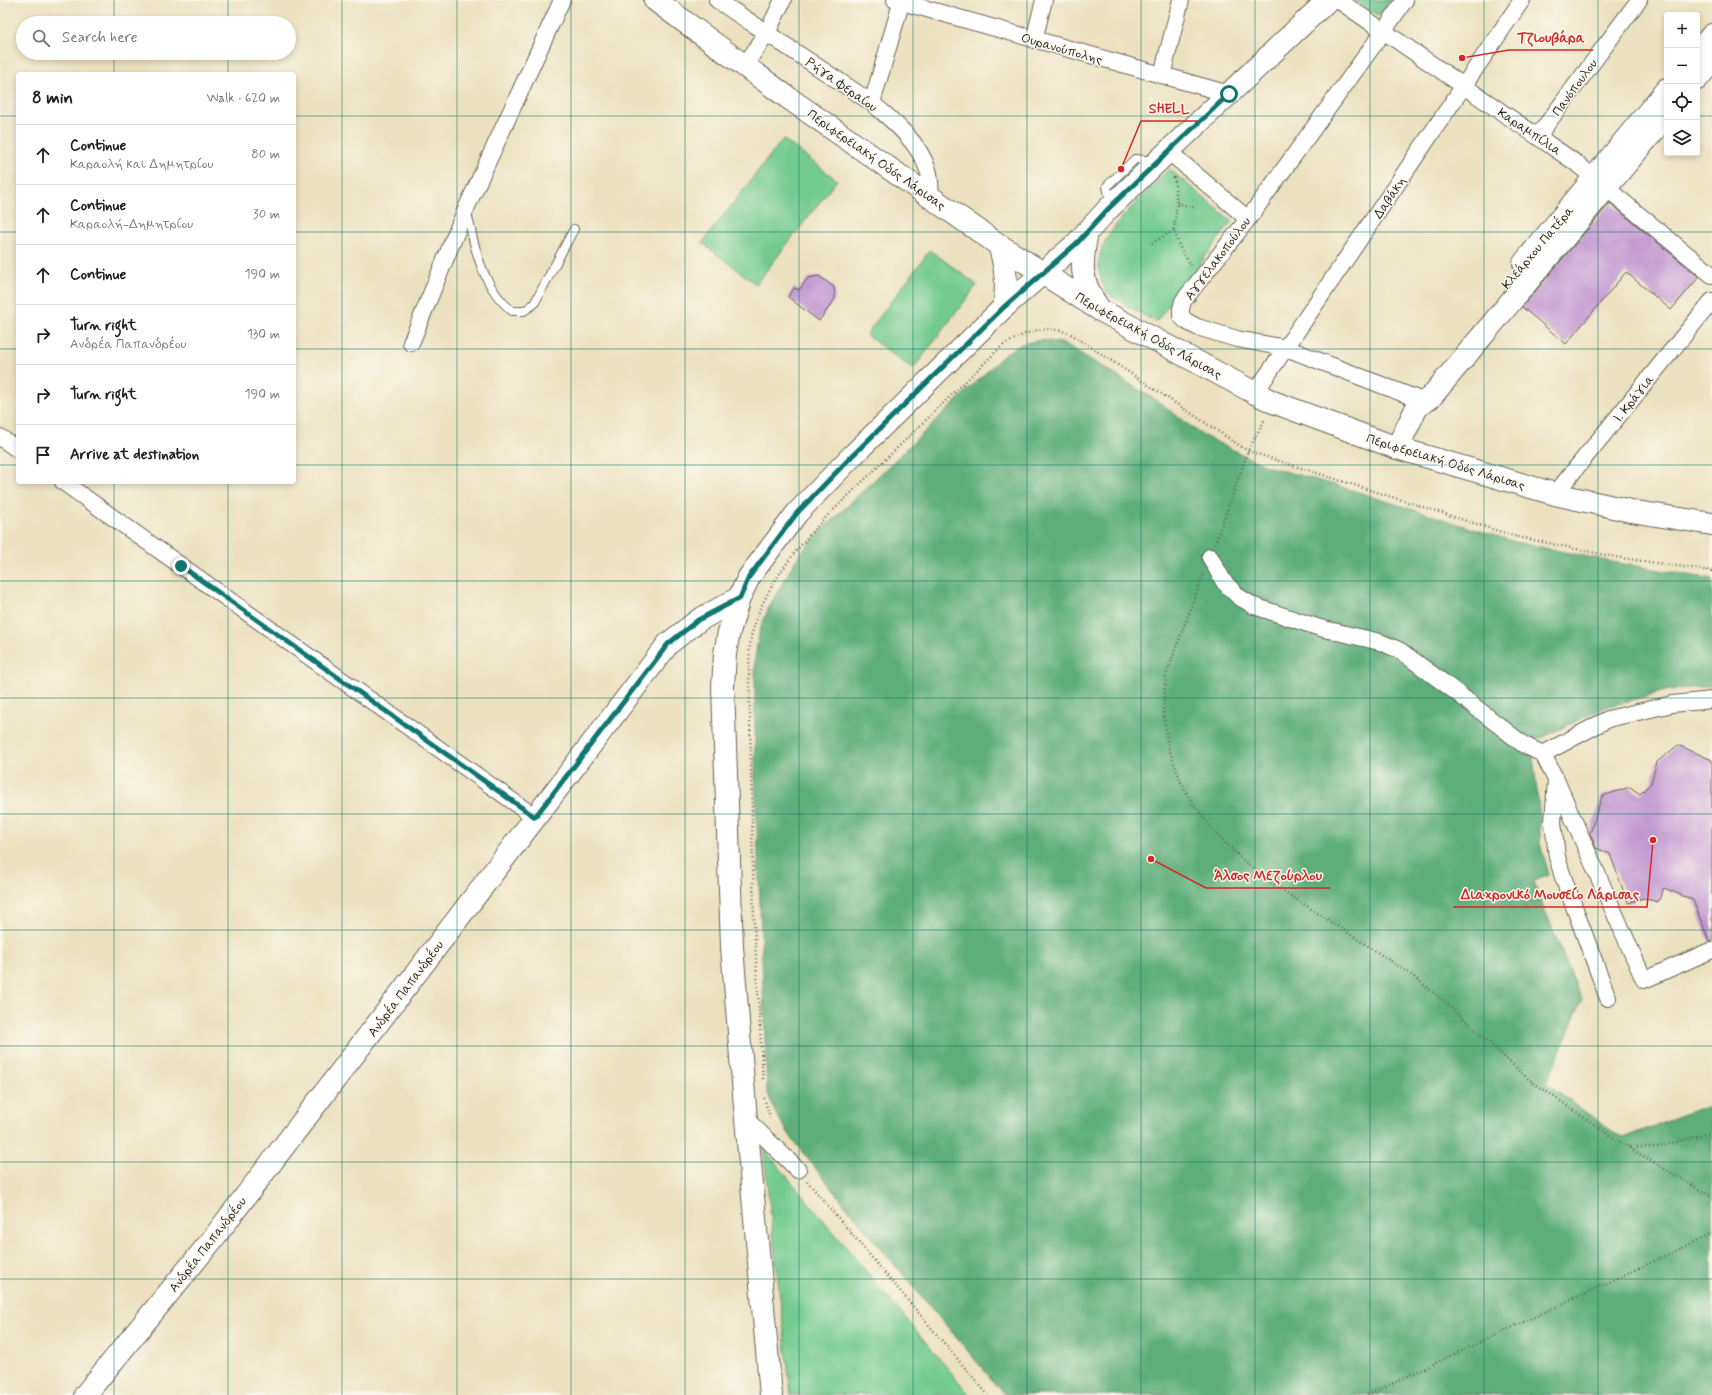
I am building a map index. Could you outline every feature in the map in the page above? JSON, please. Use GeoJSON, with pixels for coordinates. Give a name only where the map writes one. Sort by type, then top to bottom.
{"type":"FeatureCollection","features":[{"type":"Feature","properties":{"kind":"main road"},"geometry":{"type":"LineString","coordinates":[[771,1395],[732,947],[723,687],[726,647],[740,598],[749,577],[797,513],[852,456],[1004,307],[1044,273],[1088,232],[1109,208],[1175,157],[1229,94],[1328,0]]}},
{"type":"Feature","properties":{"kind":"main road","name":"Περιφερειακή Οδός Λάρισας"},"geometry":{"type":"LineString","coordinates":[[663,2],[745,65],[999,245],[1100,310],[1264,398],[1396,448],[1555,494],[1631,511],[1712,524]]}},
{"type":"Feature","properties":{"kind":"main road"},"geometry":{"type":"LineString","coordinates":[[1700,49],[1712,35]]}},
{"type":"Feature","properties":{"kind":"main road"},"geometry":{"type":"LineString","coordinates":[[1700,75],[1712,61]]}},
{"type":"Feature","properties":{"kind":"main road","name":"Κλεάρχου Πατέρα"},"geometry":{"type":"LineString","coordinates":[[1396,448],[1416,403],[1431,397],[1601,182],[1664,93]]}},
{"type":"Feature","properties":{"kind":"main road","name":"Κλεάρχου Πατέρα"},"geometry":{"type":"LineString","coordinates":[[1601,182],[1664,118]]}},
{"type":"Feature","properties":{"kind":"main road"},"geometry":{"type":"LineString","coordinates":[[1088,232],[1083,254],[1083,275],[1089,294],[1100,310]]}},
{"type":"Feature","properties":{"kind":"main road"},"geometry":{"type":"LineString","coordinates":[[999,245],[1005,262],[1007,278],[1004,307]]}},
{"type":"Feature","properties":{"kind":"main road","name":"Ανδρέα Παπανδρέου"},"geometry":{"type":"LineString","coordinates":[[85,1395],[212,1240],[668,644],[698,620],[740,598]]}},
{"type":"Feature","properties":{"kind":"street"},"geometry":{"type":"LineString","coordinates":[[411,343],[465,211],[562,0]]}},
{"type":"Feature","properties":{"kind":"street","name":"Ρήγα Φεραίου"},"geometry":{"type":"LineString","coordinates":[[717,0],[872,103],[906,135],[920,154],[928,170],[931,197]]}},
{"type":"Feature","properties":{"kind":"street"},"geometry":{"type":"LineString","coordinates":[[745,65],[767,33],[783,0]]}},
{"type":"Feature","properties":{"kind":"street"},"geometry":{"type":"LineString","coordinates":[[1034,40],[1044,0]]}},
{"type":"Feature","properties":{"kind":"street"},"geometry":{"type":"LineString","coordinates":[[1162,75],[1181,0]]}},
{"type":"Feature","properties":{"kind":"street","name":"Καραμπίλια"},"geometry":{"type":"LineString","coordinates":[[1338,0],[1538,136],[1601,182],[1712,275]]}},
{"type":"Feature","properties":{"kind":"street","name":"Αγγελακοπούλου"},"geometry":{"type":"LineString","coordinates":[[1405,0],[1384,32],[1248,218],[1183,301],[1181,316],[1196,327],[1237,339],[1286,348],[1416,403]]}},
{"type":"Feature","properties":{"kind":"street","name":"Δαβάκη"},"geometry":{"type":"LineString","coordinates":[[1264,398],[1286,348],[1522,0]]}},
{"type":"Feature","properties":{"kind":"street","name":"Πανόπουλου"},"geometry":{"type":"LineString","coordinates":[[1538,136],[1638,0]]}},
{"type":"Feature","properties":{"kind":"street"},"geometry":{"type":"LineString","coordinates":[[872,103],[900,1]]}},
{"type":"Feature","properties":{"kind":"street","name":"Ουρανούπολης"},"geometry":{"type":"LineString","coordinates":[[900,1],[1229,94]]}},
{"type":"Feature","properties":{"kind":"street"},"geometry":{"type":"LineString","coordinates":[[1175,157],[1248,218]]}},
{"type":"Feature","properties":{"kind":"street","name":"Ι. Κράγια"},"geometry":{"type":"LineString","coordinates":[[1555,494],[1712,301]]}},
{"type":"Feature","properties":{"kind":"street"},"geometry":{"type":"LineString","coordinates":[[0,437],[16,449]]}},
{"type":"Feature","properties":{"kind":"street"},"geometry":{"type":"LineString","coordinates":[[66,484],[535,817]]}},
{"type":"Feature","properties":{"kind":"street"},"geometry":{"type":"LineString","coordinates":[[1210,557],[1224,582],[1239,597],[1254,606],[1290,618],[1380,642],[1399,650],[1452,688],[1524,745],[1543,754],[1556,780],[1644,980],[1712,950]]}},
{"type":"Feature","properties":{"kind":"street"},"geometry":{"type":"LineString","coordinates":[[1543,754],[1608,718],[1672,704],[1712,700]]}},
{"type":"Feature","properties":{"kind":"street"},"geometry":{"type":"LineString","coordinates":[[1556,780],[1553,822],[1557,857],[1608,998]]}},
{"type":"Feature","properties":{"kind":"street"},"geometry":{"type":"LineString","coordinates":[[746,1119],[798,1170]]}},
{"type":"Feature","properties":{"kind":"lane"},"geometry":{"type":"LineString","coordinates":[[1109,196],[1107,186],[1112,181],[1135,159],[1146,160]]}},
{"type":"Feature","properties":{"kind":"lane"},"geometry":{"type":"LineString","coordinates":[[465,211],[467,213],[478,258],[488,283],[501,302],[512,311],[524,311],[534,304],[574,229]]}},
{"type":"Feature","properties":{"kind":"path"},"geometry":{"type":"LineString","coordinates":[[1175,157],[1173,173],[1177,203],[1174,230],[1179,246],[1186,260],[1194,271],[1202,278]]}},
{"type":"Feature","properties":{"kind":"path"},"geometry":{"type":"LineString","coordinates":[[1177,203],[1196,208]]}},
{"type":"Feature","properties":{"kind":"path"},"geometry":{"type":"LineString","coordinates":[[1152,243],[1174,230]]}},
{"type":"Feature","properties":{"kind":"path"},"geometry":{"type":"LineString","coordinates":[[763,1082],[754,922],[749,665],[750,645],[753,629],[775,581],[798,547],[821,522],[1002,346],[1027,332],[1052,329],[1071,334],[1248,451],[1514,536],[1615,557],[1712,571]]}},
{"type":"Feature","properties":{"kind":"path"},"geometry":{"type":"LineString","coordinates":[[1253,440],[1264,398]]}},
{"type":"Feature","properties":{"kind":"path"},"geometry":{"type":"LineString","coordinates":[[1166,675],[1163,711],[1165,728],[1173,763],[1191,801],[1218,835],[1241,858],[1270,882],[1409,973],[1452,1008],[1528,1080],[1628,1148],[1712,1197]]}},
{"type":"Feature","properties":{"kind":"path"},"geometry":{"type":"LineString","coordinates":[[764,1098],[773,1125]]}},
{"type":"Feature","properties":{"kind":"path"},"geometry":{"type":"LineString","coordinates":[[1628,1148],[1658,1147],[1712,1132]]}},
{"type":"Feature","properties":{"kind":"path"},"geometry":{"type":"LineString","coordinates":[[798,1170],[988,1395]]}},
{"type":"Feature","properties":{"kind":"path"},"geometry":{"type":"LineString","coordinates":[[1367,1395],[1712,1234]]}},
{"type":"Feature","properties":{"kind":"green space"},"geometry":{"type":"Polygon","coordinates":[[[1354,0],[1390,0],[1379,16],[1354,0]]]}},
{"type":"Feature","properties":{"kind":"green space"},"geometry":{"type":"Polygon","coordinates":[[[783,139],[837,180],[756,284],[702,243],[783,139]]]}},
{"type":"Feature","properties":{"kind":"green space"},"geometry":{"type":"Polygon","coordinates":[[[1169,169],[1232,221],[1156,322],[1122,303],[1107,292],[1102,283],[1099,261],[1101,251],[1106,241],[1121,219],[1169,169]]]}},
{"type":"Feature","properties":{"kind":"green space"},"geometry":{"type":"Polygon","coordinates":[[[930,250],[977,285],[913,369],[866,335],[930,250]]]}},
{"type":"Feature","properties":{"kind":"green space"},"geometry":{"type":"Polygon","coordinates":[[[1041,340],[1061,343],[1070,347],[1159,402],[1202,435],[1266,466],[1339,486],[1515,542],[1613,562],[1712,579],[1712,686],[1669,690],[1606,707],[1539,739],[1532,745],[1540,819],[1540,844],[1549,874],[1533,881],[1582,1000],[1546,1084],[1622,1138],[1712,1105],[1712,1395],[1005,1395],[882,1250],[795,1143],[776,1114],[767,1091],[755,776],[755,657],[760,629],[769,607],[798,556],[815,537],[1005,354],[1021,344],[1041,340]]]}},
{"type":"Feature","properties":{"kind":"green space"},"geometry":{"type":"Polygon","coordinates":[[[763,1148],[970,1395],[791,1395],[763,1148]]]}},
{"type":"Feature","properties":{"kind":"building"},"geometry":{"type":"Polygon","coordinates":[[[1610,203],[1699,277],[1671,310],[1626,272],[1566,344],[1522,307],[1610,203]]]}},
{"type":"Feature","properties":{"kind":"building"},"geometry":{"type":"Polygon","coordinates":[[[819,276],[834,287],[835,299],[819,321],[788,297],[794,288],[799,290],[808,278],[819,276]]]}},
{"type":"Feature","properties":{"kind":"building"},"geometry":{"type":"Polygon","coordinates":[[[1678,745],[1712,760],[1712,941],[1709,941],[1693,900],[1664,888],[1658,902],[1643,898],[1628,903],[1610,854],[1596,848],[1590,833],[1602,796],[1630,787],[1640,794],[1651,783],[1657,762],[1678,745]]]}},
{"type":"Feature","properties":{"kind":"place","name":"Τζιουβάρα"},"geometry":{"type":"Point","coordinates":[1462,58]}},
{"type":"Feature","properties":{"kind":"place","name":"SHELL"},"geometry":{"type":"Point","coordinates":[1121,169]}},
{"type":"Feature","properties":{"kind":"place","name":"Διαχρονικό Μουσείο Λάρισας"},"geometry":{"type":"Point","coordinates":[1653,840]}},
{"type":"Feature","properties":{"kind":"place","name":"Άλσος Μεζούρλου"},"geometry":{"type":"Point","coordinates":[1151,859]}},
{"type":"Feature","properties":{"kind":"route"},"geometry":{"type":"LineString","coordinates":[[181,566],[535,817],[668,644],[698,620],[740,598],[749,577],[797,513],[852,456],[1004,307],[1077,243],[1109,208],[1229,94]]}}]}
